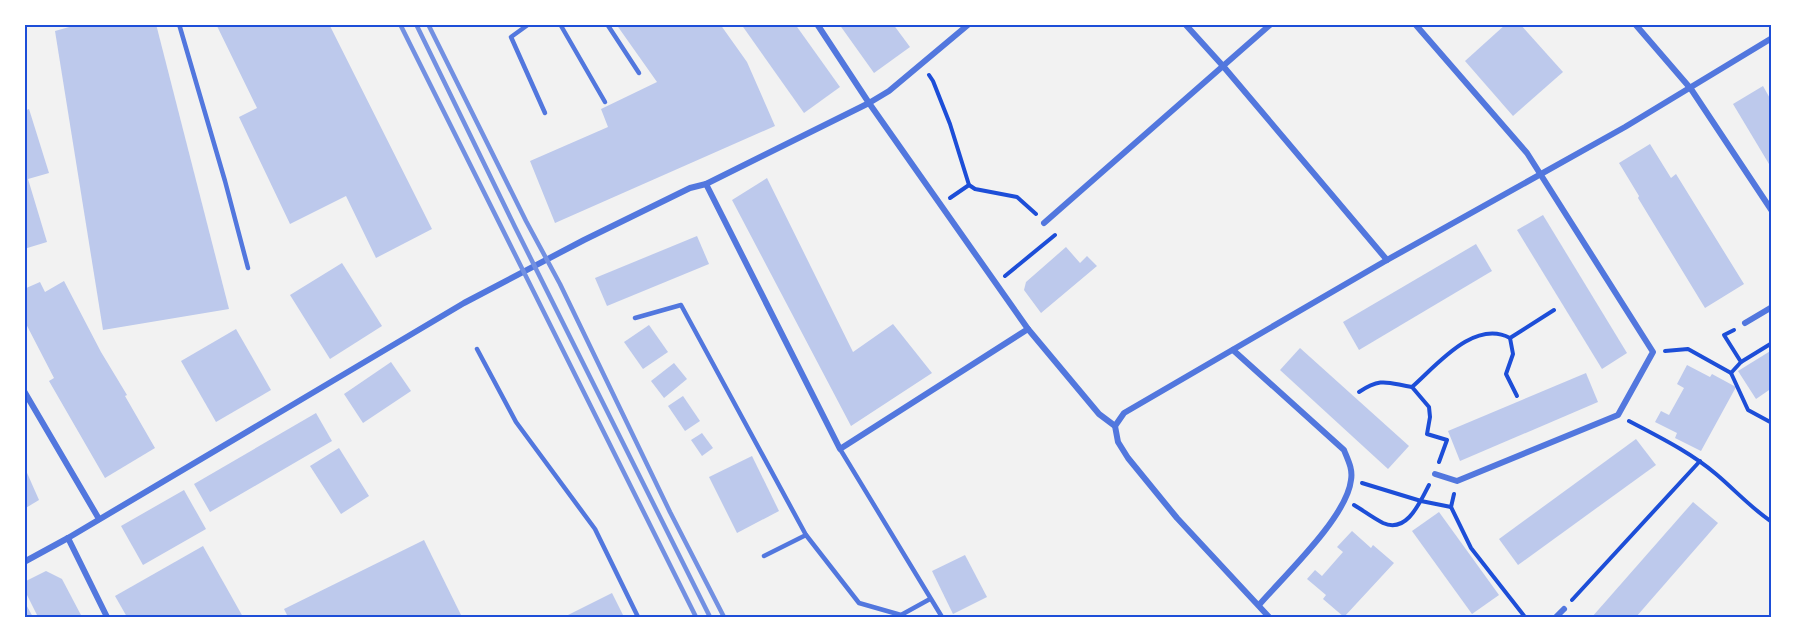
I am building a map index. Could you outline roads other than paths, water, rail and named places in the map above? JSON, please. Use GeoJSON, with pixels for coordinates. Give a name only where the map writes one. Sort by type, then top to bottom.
{"type":"FeatureCollection","features":[{"type":"Feature","properties":{"kind":"street"},"geometry":{"type":"LineString","coordinates":[[818,24],[868,103],[1028,329],[1099,414],[1115,426],[1118,442],[1128,458],[1178,518],[1269,617]]}},
{"type":"Feature","properties":{"kind":"street"},"geometry":{"type":"LineString","coordinates":[[24,562],[464,303],[584,240],[690,188],[706,184],[868,103],[889,91],[969,24]]}},
{"type":"Feature","properties":{"kind":"street"},"geometry":{"type":"LineString","coordinates":[[1185,24],[1387,260]]}},
{"type":"Feature","properties":{"kind":"street"},"geometry":{"type":"LineString","coordinates":[[1044,223],[1271,24]]}},
{"type":"Feature","properties":{"kind":"street"},"geometry":{"type":"LineString","coordinates":[[1415,24],[1527,153],[1653,352],[1618,415],[1456,481],[1435,474]]}},
{"type":"Feature","properties":{"kind":"street"},"geometry":{"type":"LineString","coordinates":[[1635,24],[1691,88],[1772,211]]}},
{"type":"Feature","properties":{"kind":"street"},"geometry":{"type":"LineString","coordinates":[[1115,426],[1124,413],[1387,260],[1691,88],[1770,40],[1772,49]]}},
{"type":"Feature","properties":{"kind":"street"},"geometry":{"type":"LineString","coordinates":[[706,184],[840,449],[1028,329]]}},
{"type":"Feature","properties":{"kind":"street"},"geometry":{"type":"LineString","coordinates":[[1745,323],[1772,307]]}},
{"type":"Feature","properties":{"kind":"street"},"geometry":{"type":"LineString","coordinates":[[1233,350],[1344,450],[1351,464],[1352,480],[1346,501],[1332,522],[1259,605]]}},
{"type":"Feature","properties":{"kind":"street"},"geometry":{"type":"LineString","coordinates":[[24,391],[99,519]]}},
{"type":"Feature","properties":{"kind":"street"},"geometry":{"type":"LineString","coordinates":[[68,538],[107,617]]}},
{"type":"Feature","properties":{"kind":"street"},"geometry":{"type":"LineString","coordinates":[[1556,617],[1564,609]]}},
{"type":"Feature","properties":{"kind":"lane"},"geometry":{"type":"LineString","coordinates":[[179,24],[248,268]]}},
{"type":"Feature","properties":{"kind":"lane"},"geometry":{"type":"LineString","coordinates":[[530,24],[511,38],[545,113]]}},
{"type":"Feature","properties":{"kind":"lane"},"geometry":{"type":"LineString","coordinates":[[560,24],[605,102]]}},
{"type":"Feature","properties":{"kind":"lane"},"geometry":{"type":"LineString","coordinates":[[607,24],[639,73]]}},
{"type":"Feature","properties":{"kind":"lane"},"geometry":{"type":"LineString","coordinates":[[635,318],[681,305],[806,535],[859,603],[901,615],[930,599]]}},
{"type":"Feature","properties":{"kind":"lane"},"geometry":{"type":"LineString","coordinates":[[477,349],[516,422],[595,529],[638,617]]}},
{"type":"Feature","properties":{"kind":"lane"},"geometry":{"type":"LineString","coordinates":[[840,449],[942,617]]}},
{"type":"Feature","properties":{"kind":"lane"},"geometry":{"type":"LineString","coordinates":[[764,556],[806,535]]}},
{"type":"Feature","properties":{"kind":"railway"},"geometry":{"type":"LineString","coordinates":[[400,24],[696,617]]}},
{"type":"Feature","properties":{"kind":"railway"},"geometry":{"type":"LineString","coordinates":[[416,24],[710,617]]}},
{"type":"Feature","properties":{"kind":"railway"},"geometry":{"type":"LineString","coordinates":[[428,24],[560,284],[670,512],[724,617]]}}]}
